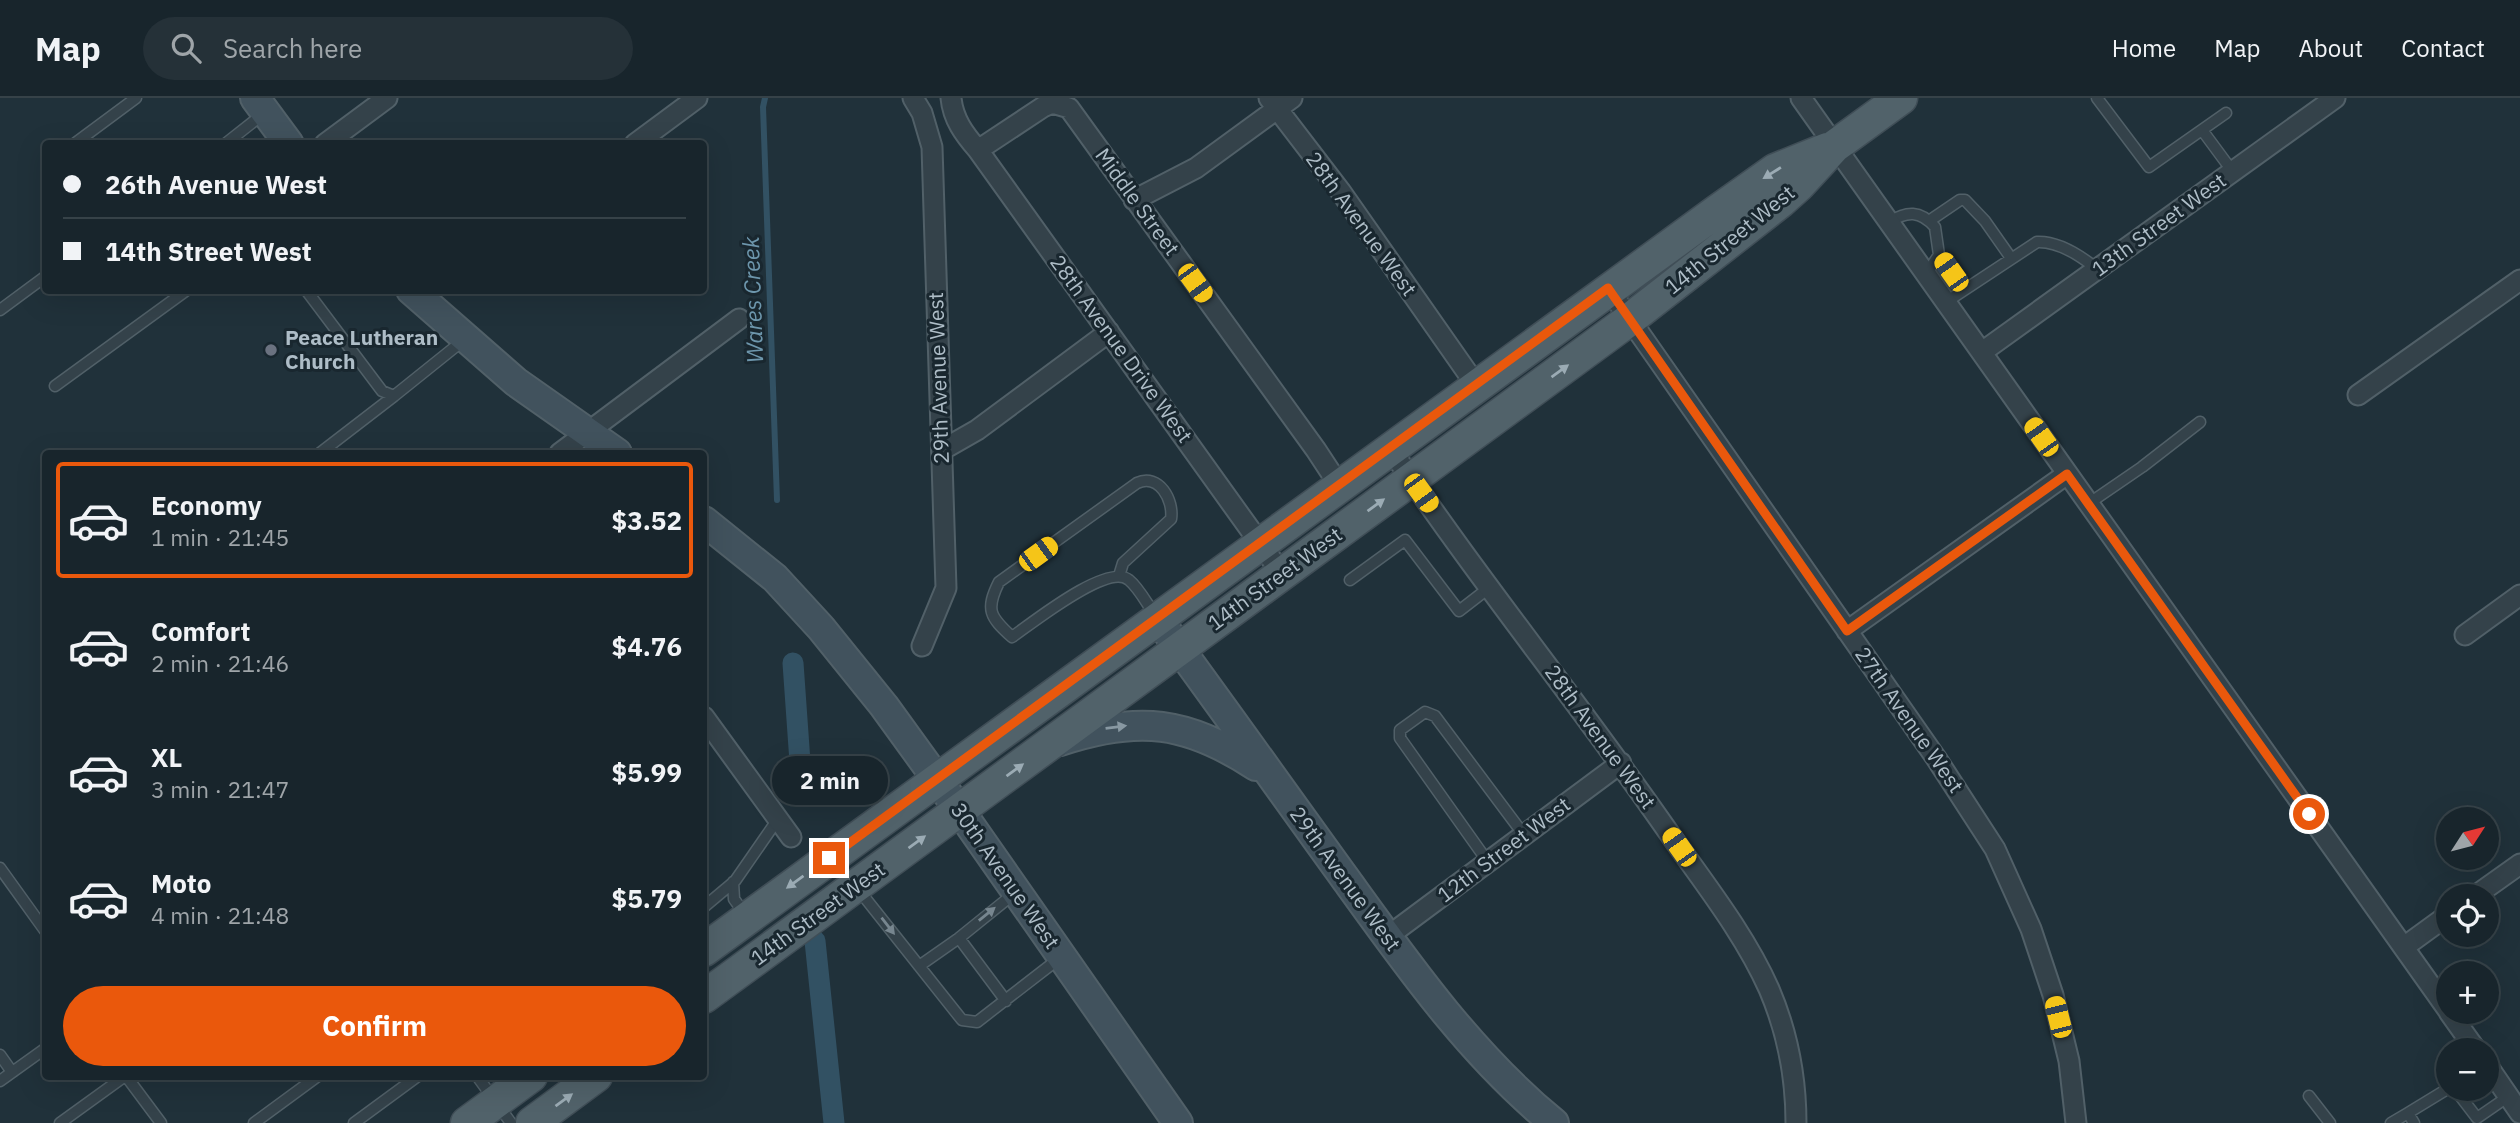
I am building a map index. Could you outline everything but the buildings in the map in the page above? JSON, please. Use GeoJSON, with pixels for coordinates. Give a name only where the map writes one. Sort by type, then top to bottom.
{"type":"FeatureCollection","features":[{"type":"Feature","properties":{"kind":"main road","name":"14th Street West"},"geometry":{"type":"LineString","coordinates":[[707,995],[1629,320],[1799,186],[1835,146],[1902,98]]}},
{"type":"Feature","properties":{"kind":"main road","name":"14th Street West"},"geometry":{"type":"LineString","coordinates":[[707,948],[1608,288],[1775,170],[1835,146]]}},
{"type":"Feature","properties":{"kind":"main road"},"geometry":{"type":"LineString","coordinates":[[467,1123],[503,1113],[528,1080]]}},
{"type":"Feature","properties":{"kind":"main road"},"geometry":{"type":"LineString","coordinates":[[532,1123],[591,1080]]}},
{"type":"Feature","properties":{"kind":"street"},"geometry":{"type":"LineString","coordinates":[[331,140],[387,98]]}},
{"type":"Feature","properties":{"kind":"street"},"geometry":{"type":"LineString","coordinates":[[640,140],[697,98]]}},
{"type":"Feature","properties":{"kind":"street"},"geometry":{"type":"LineString","coordinates":[[913,98],[930,134],[958,124],[951,98]]}},
{"type":"Feature","properties":{"kind":"street"},"geometry":{"type":"LineString","coordinates":[[1801,98],[2436,993]]}},
{"type":"Feature","properties":{"kind":"street","name":"13th Street West"},"geometry":{"type":"LineString","coordinates":[[1982,352],[2336,98]]}},
{"type":"Feature","properties":{"kind":"street"},"geometry":{"type":"LineString","coordinates":[[1135,200],[1196,168],[1279,102]]}},
{"type":"Feature","properties":{"kind":"street","name":"28th Avenue West"},"geometry":{"type":"LineString","coordinates":[[1279,102],[1476,385]]}},
{"type":"Feature","properties":{"kind":"street","name":"Middle Street"},"geometry":{"type":"LineString","coordinates":[[978,150],[1043,107],[1052,103],[1069,108],[1339,485]]}},
{"type":"Feature","properties":{"kind":"street"},"geometry":{"type":"LineString","coordinates":[[260,105],[286,140]]}},
{"type":"Feature","properties":{"kind":"street","name":"28th Avenue Drive West"},"geometry":{"type":"LineString","coordinates":[[958,124],[1282,574]]}},
{"type":"Feature","properties":{"kind":"street","name":"29th Avenue West"},"geometry":{"type":"LineString","coordinates":[[922,646],[946,588],[930,134]]}},
{"type":"Feature","properties":{"kind":"street"},"geometry":{"type":"LineString","coordinates":[[2358,395],[2520,280]]}},
{"type":"Feature","properties":{"kind":"street","name":"27th Avenue West"},"geometry":{"type":"LineString","coordinates":[[1608,288],[1995,849],[2038,947],[2053,995],[2069,1061],[2076,1123]]}},
{"type":"Feature","properties":{"kind":"street"},"geometry":{"type":"LineString","coordinates":[[422,294],[466,339],[516,382],[613,450]]}},
{"type":"Feature","properties":{"kind":"street"},"geometry":{"type":"LineString","coordinates":[[564,450],[739,319]]}},
{"type":"Feature","properties":{"kind":"street"},"geometry":{"type":"LineString","coordinates":[[942,450],[977,430],[1109,332]]}},
{"type":"Feature","properties":{"kind":"street","name":"28th Avenue West"},"geometry":{"type":"LineString","coordinates":[[1390,448],[1621,763],[1737,931],[1762,975],[1786,1041],[1795,1094],[1796,1123]]}},
{"type":"Feature","properties":{"kind":"street"},"geometry":{"type":"LineString","coordinates":[[1847,631],[2067,474]]}},
{"type":"Feature","properties":{"kind":"street","name":"30th Avenue West"},"geometry":{"type":"LineString","coordinates":[[707,523],[775,578],[821,628],[884,706],[1178,1123]]}},
{"type":"Feature","properties":{"kind":"street"},"geometry":{"type":"LineString","coordinates":[[2465,635],[2520,595]]}},
{"type":"Feature","properties":{"kind":"street","name":"29th Avenue West"},"geometry":{"type":"LineString","coordinates":[[1157,618],[1420,981],[1477,1050],[1554,1123]]}},
{"type":"Feature","properties":{"kind":"street"},"geometry":{"type":"LineString","coordinates":[[707,721],[790,837]]}},
{"type":"Feature","properties":{"kind":"street"},"geometry":{"type":"LineString","coordinates":[[1051,744],[1112,727],[1168,727],[1226,747],[1271,776]]}},
{"type":"Feature","properties":{"kind":"street","name":"12th Street West"},"geometry":{"type":"LineString","coordinates":[[1387,937],[1621,763]]}},
{"type":"Feature","properties":{"kind":"street"},"geometry":{"type":"LineString","coordinates":[[2492,884],[2520,864]]}},
{"type":"Feature","properties":{"kind":"street"},"geometry":{"type":"LineString","coordinates":[[2404,947],[2436,924]]}},
{"type":"Feature","properties":{"kind":"street"},"geometry":{"type":"LineString","coordinates":[[2499,1083],[2520,1113]]}},
{"type":"Feature","properties":{"kind":"lane"},"geometry":{"type":"LineString","coordinates":[[79,140],[136,98]]}},
{"type":"Feature","properties":{"kind":"lane"},"geometry":{"type":"LineString","coordinates":[[2097,98],[2149,167],[2226,113]]}},
{"type":"Feature","properties":{"kind":"lane"},"geometry":{"type":"LineString","coordinates":[[229,140],[260,105]]}},
{"type":"Feature","properties":{"kind":"lane"},"geometry":{"type":"LineString","coordinates":[[2202,130],[2233,172]]}},
{"type":"Feature","properties":{"kind":"lane"},"geometry":{"type":"LineString","coordinates":[[1930,221],[1960,200],[1965,200],[1985,221],[2011,258]]}},
{"type":"Feature","properties":{"kind":"lane"},"geometry":{"type":"LineString","coordinates":[[1889,222],[1912,212],[1930,221],[1938,236],[1939,254],[1964,290]]}},
{"type":"Feature","properties":{"kind":"lane"},"geometry":{"type":"LineString","coordinates":[[1946,302],[2031,244],[2043,241],[2079,256],[2097,269]]}},
{"type":"Feature","properties":{"kind":"lane"},"geometry":{"type":"LineString","coordinates":[[1926,274],[1939,254]]}},
{"type":"Feature","properties":{"kind":"lane"},"geometry":{"type":"LineString","coordinates":[[0,310],[42,279]]}},
{"type":"Feature","properties":{"kind":"lane"},"geometry":{"type":"LineString","coordinates":[[55,386],[182,294]]}},
{"type":"Feature","properties":{"kind":"lane"},"geometry":{"type":"LineString","coordinates":[[309,294],[382,391],[394,397]]}},
{"type":"Feature","properties":{"kind":"lane"},"geometry":{"type":"LineString","coordinates":[[324,450],[466,339]]}},
{"type":"Feature","properties":{"kind":"lane"},"geometry":{"type":"LineString","coordinates":[[2088,504],[2200,422]]}},
{"type":"Feature","properties":{"kind":"lane"},"geometry":{"type":"LineString","coordinates":[[1119,576],[1123,564],[1171,519],[1170,501],[1162,488],[1152,480],[1146,479],[1138,483],[999,582],[991,597],[989,609],[996,623],[1012,637],[1093,582],[1119,576],[1128,579],[1157,618]]}},
{"type":"Feature","properties":{"kind":"lane"},"geometry":{"type":"LineString","coordinates":[[1350,580],[1405,540],[1459,611],[1490,586]]}},
{"type":"Feature","properties":{"kind":"lane"},"geometry":{"type":"LineString","coordinates":[[1488,862],[1400,738],[1400,730],[1407,723],[1425,712],[1435,716],[1524,835]]}},
{"type":"Feature","properties":{"kind":"lane"},"geometry":{"type":"LineString","coordinates":[[707,904],[733,882],[778,819]]}},
{"type":"Feature","properties":{"kind":"lane"},"geometry":{"type":"LineString","coordinates":[[0,868],[42,926]]}},
{"type":"Feature","properties":{"kind":"lane"},"geometry":{"type":"LineString","coordinates":[[733,882],[734,899],[747,918]]}},
{"type":"Feature","properties":{"kind":"lane"},"geometry":{"type":"LineString","coordinates":[[856,886],[962,1020],[976,1022],[1062,957]]}},
{"type":"Feature","properties":{"kind":"lane"},"geometry":{"type":"LineString","coordinates":[[919,966],[1017,892]]}},
{"type":"Feature","properties":{"kind":"lane"},"geometry":{"type":"LineString","coordinates":[[959,938],[1006,1001]]}},
{"type":"Feature","properties":{"kind":"lane"},"geometry":{"type":"LineString","coordinates":[[0,1081],[42,1051]]}},
{"type":"Feature","properties":{"kind":"lane"},"geometry":{"type":"LineString","coordinates":[[0,1055],[12,1072]]}},
{"type":"Feature","properties":{"kind":"lane"},"geometry":{"type":"LineString","coordinates":[[60,1123],[120,1080]]}},
{"type":"Feature","properties":{"kind":"lane"},"geometry":{"type":"LineString","coordinates":[[129,1080],[161,1123]]}},
{"type":"Feature","properties":{"kind":"lane"},"geometry":{"type":"LineString","coordinates":[[254,1123],[313,1080]]}},
{"type":"Feature","properties":{"kind":"lane"},"geometry":{"type":"LineString","coordinates":[[354,1123],[413,1080]]}},
{"type":"Feature","properties":{"kind":"lane"},"geometry":{"type":"LineString","coordinates":[[480,1080],[503,1113]]}},
{"type":"Feature","properties":{"kind":"lane"},"geometry":{"type":"LineString","coordinates":[[2460,1101],[2475,1121],[2508,1096]]}},
{"type":"Feature","properties":{"kind":"lane"},"geometry":{"type":"LineString","coordinates":[[2308,1097],[2330,1123]]}},
{"type":"Feature","properties":{"kind":"lane"},"geometry":{"type":"LineString","coordinates":[[2391,1123],[2436,1097]]}},
{"type":"Feature","properties":{"kind":"lane"},"geometry":{"type":"LineString","coordinates":[[2408,1113],[2414,1123]]}},
{"type":"Feature","properties":{"kind":"waterway","name":"Wares Creek"},"geometry":{"type":"LineString","coordinates":[[765,98],[763,107],[777,500]]}},
{"type":"Feature","properties":{"kind":"waterway"},"geometry":{"type":"LineString","coordinates":[[793,663],[800,762]]}},
{"type":"Feature","properties":{"kind":"waterway"},"geometry":{"type":"LineString","coordinates":[[815,941],[834,1123]]}},
{"type":"Feature","properties":{"kind":"place","name":"Peace Lutheran Church"},"geometry":{"type":"Point","coordinates":[271,350]}},
{"type":"Feature","properties":{"kind":"route"},"geometry":{"type":"LineString","coordinates":[[829,858],[1608,288],[1847,631],[2067,474],[2309,814]]}}]}
